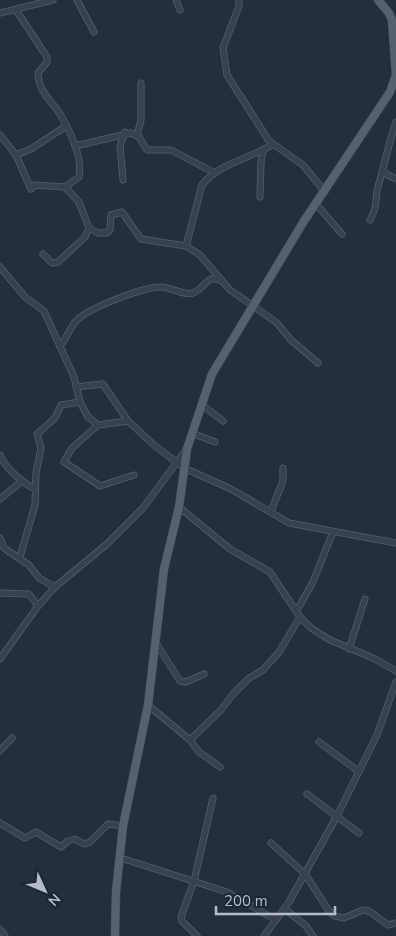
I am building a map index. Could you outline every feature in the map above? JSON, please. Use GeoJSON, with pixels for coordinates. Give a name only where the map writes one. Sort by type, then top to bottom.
{"type":"FeatureCollection","features":[{"type":"Feature","properties":{"kind":"main road"},"geometry":{"type":"LineString","coordinates":[[116,936],[116,892],[123,826],[148,705],[154,641],[164,569],[179,506],[181,465],[212,374],[316,204],[393,94],[396,75],[394,20],[378,0]]}},
{"type":"Feature","properties":{"kind":"street"},"geometry":{"type":"LineString","coordinates":[[0,13],[53,0]]}},
{"type":"Feature","properties":{"kind":"street"},"geometry":{"type":"LineString","coordinates":[[77,0],[94,32]]}},
{"type":"Feature","properties":{"kind":"street"},"geometry":{"type":"LineString","coordinates":[[176,0],[180,10]]}},
{"type":"Feature","properties":{"kind":"street"},"geometry":{"type":"LineString","coordinates":[[239,0],[239,6],[223,48],[227,75],[272,145],[303,166],[325,192]]}},
{"type":"Feature","properties":{"kind":"street"},"geometry":{"type":"LineString","coordinates":[[0,135],[16,155],[31,189],[35,185],[65,187],[79,177],[75,146],[66,126],[40,87],[38,73],[47,62],[47,57],[16,10]]}},
{"type":"Feature","properties":{"kind":"street"},"geometry":{"type":"LineString","coordinates":[[137,135],[141,120],[141,83]]}},
{"type":"Feature","properties":{"kind":"street"},"geometry":{"type":"LineString","coordinates":[[370,220],[376,211],[379,183],[384,173],[396,122]]}},
{"type":"Feature","properties":{"kind":"street"},"geometry":{"type":"LineString","coordinates":[[16,155],[31,149],[66,126]]}},
{"type":"Feature","properties":{"kind":"street"},"geometry":{"type":"LineString","coordinates":[[75,146],[97,142],[125,132],[137,135],[147,150],[171,150],[213,172]]}},
{"type":"Feature","properties":{"kind":"street"},"geometry":{"type":"LineString","coordinates":[[123,180],[120,146],[125,132]]}},
{"type":"Feature","properties":{"kind":"street"},"geometry":{"type":"LineString","coordinates":[[186,246],[202,185],[213,172],[272,145]]}},
{"type":"Feature","properties":{"kind":"street"},"geometry":{"type":"LineString","coordinates":[[260,197],[260,162],[263,150]]}},
{"type":"Feature","properties":{"kind":"street"},"geometry":{"type":"LineString","coordinates":[[384,173],[396,179]]}},
{"type":"Feature","properties":{"kind":"street"},"geometry":{"type":"LineString","coordinates":[[65,187],[79,202],[89,228],[98,233],[107,233],[110,230],[111,215],[122,212],[141,239],[186,246],[200,255],[230,290],[276,322],[291,340],[318,363]]}},
{"type":"Feature","properties":{"kind":"street"},"geometry":{"type":"LineString","coordinates":[[316,204],[342,234]]}},
{"type":"Feature","properties":{"kind":"street"},"geometry":{"type":"LineString","coordinates":[[43,254],[52,263],[58,262],[85,236],[89,228]]}},
{"type":"Feature","properties":{"kind":"street"},"geometry":{"type":"LineString","coordinates":[[0,267],[25,297],[44,311],[60,346],[80,402],[88,417],[98,425]]}},
{"type":"Feature","properties":{"kind":"street"},"geometry":{"type":"LineString","coordinates":[[60,346],[76,320],[92,308],[161,286],[191,293],[196,292],[208,279],[216,278],[223,282]]}},
{"type":"Feature","properties":{"kind":"street"},"geometry":{"type":"LineString","coordinates":[[76,387],[103,384],[128,421],[154,445],[181,465],[294,525],[396,543]]}},
{"type":"Feature","properties":{"kind":"street"},"geometry":{"type":"LineString","coordinates":[[20,557],[35,505],[37,461],[41,448],[37,434],[55,418],[61,405],[80,402]]}},
{"type":"Feature","properties":{"kind":"street"},"geometry":{"type":"LineString","coordinates":[[201,404],[224,421]]}},
{"type":"Feature","properties":{"kind":"street"},"geometry":{"type":"LineString","coordinates":[[128,421],[98,425],[66,456],[64,462],[100,486],[134,475]]}},
{"type":"Feature","properties":{"kind":"street"},"geometry":{"type":"LineString","coordinates":[[192,432],[215,442]]}},
{"type":"Feature","properties":{"kind":"street"},"geometry":{"type":"LineString","coordinates":[[0,454],[5,464],[22,481],[35,490]]}},
{"type":"Feature","properties":{"kind":"street"},"geometry":{"type":"LineString","coordinates":[[0,659],[38,606],[55,587],[108,544],[181,465]]}},
{"type":"Feature","properties":{"kind":"street"},"geometry":{"type":"LineString","coordinates":[[270,511],[283,481],[283,468]]}},
{"type":"Feature","properties":{"kind":"street"},"geometry":{"type":"LineString","coordinates":[[0,499],[22,481]]}},
{"type":"Feature","properties":{"kind":"street"},"geometry":{"type":"LineString","coordinates":[[179,506],[230,550],[270,572],[300,617],[330,640],[373,658],[396,671]]}},
{"type":"Feature","properties":{"kind":"street"},"geometry":{"type":"LineString","coordinates":[[297,610],[312,584],[333,532]]}},
{"type":"Feature","properties":{"kind":"street"},"geometry":{"type":"LineString","coordinates":[[0,538],[4,548],[20,557],[39,578],[55,587]]}},
{"type":"Feature","properties":{"kind":"street"},"geometry":{"type":"LineString","coordinates":[[0,593],[29,594],[38,606]]}},
{"type":"Feature","properties":{"kind":"street"},"geometry":{"type":"LineString","coordinates":[[348,649],[365,599]]}},
{"type":"Feature","properties":{"kind":"street"},"geometry":{"type":"LineString","coordinates":[[190,740],[237,690],[263,670],[279,652],[300,617]]}},
{"type":"Feature","properties":{"kind":"street"},"geometry":{"type":"LineString","coordinates":[[154,641],[180,681],[186,682],[204,674]]}},
{"type":"Feature","properties":{"kind":"street"},"geometry":{"type":"LineString","coordinates":[[264,936],[285,909],[337,816],[376,735],[396,682]]}},
{"type":"Feature","properties":{"kind":"street"},"geometry":{"type":"LineString","coordinates":[[148,705],[190,740],[199,752],[220,767]]}},
{"type":"Feature","properties":{"kind":"street"},"geometry":{"type":"LineString","coordinates":[[0,751],[12,738]]}},
{"type":"Feature","properties":{"kind":"street"},"geometry":{"type":"LineString","coordinates":[[319,742],[358,771]]}},
{"type":"Feature","properties":{"kind":"street"},"geometry":{"type":"LineString","coordinates":[[307,794],[359,833]]}},
{"type":"Feature","properties":{"kind":"street"},"geometry":{"type":"LineString","coordinates":[[197,936],[182,920],[182,917],[194,882],[213,798]]}},
{"type":"Feature","properties":{"kind":"street"},"geometry":{"type":"LineString","coordinates":[[0,823],[25,838],[36,832],[61,847],[68,841],[75,839],[84,844],[90,842],[108,824],[123,826]]}},
{"type":"Feature","properties":{"kind":"street"},"geometry":{"type":"LineString","coordinates":[[271,843],[304,874],[328,911],[335,916],[344,918],[363,910],[368,911],[388,925],[396,923]]}},
{"type":"Feature","properties":{"kind":"street"},"geometry":{"type":"LineString","coordinates":[[121,858],[227,892],[276,920]]}},
{"type":"Feature","properties":{"kind":"street"},"geometry":{"type":"LineString","coordinates":[[285,909],[306,926],[313,936]]}},
{"type":"Feature","properties":{"kind":"street"},"geometry":{"type":"LineString","coordinates":[[0,929],[5,936]]}}]}
